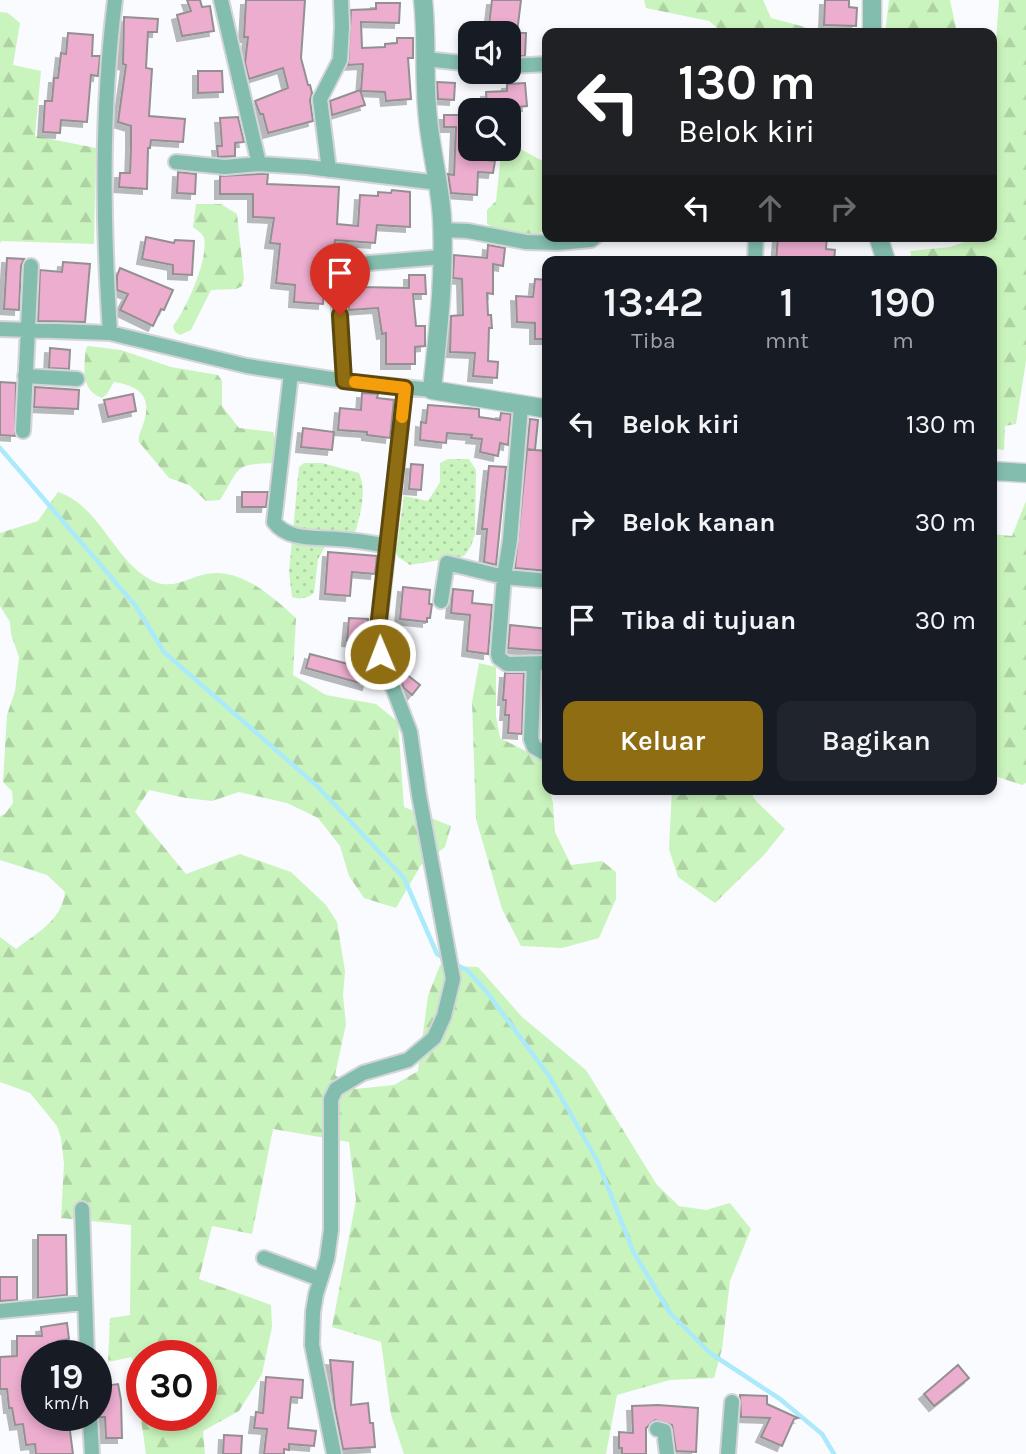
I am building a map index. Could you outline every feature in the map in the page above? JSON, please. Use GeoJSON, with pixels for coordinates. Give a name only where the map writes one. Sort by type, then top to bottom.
{"type":"FeatureCollection","features":[{"type":"Feature","properties":{"kind":"street"},"geometry":{"type":"LineString","coordinates":[[110,333],[105,222],[110,47],[115,0]]}},
{"type":"Feature","properties":{"kind":"street"},"geometry":{"type":"LineString","coordinates":[[221,0],[260,164]]}},
{"type":"Feature","properties":{"kind":"street"},"geometry":{"type":"LineString","coordinates":[[329,170],[320,99],[340,60],[341,0]]}},
{"type":"Feature","properties":{"kind":"street"},"geometry":{"type":"LineString","coordinates":[[423,0],[428,126],[439,183],[443,230],[432,390]]}},
{"type":"Feature","properties":{"kind":"street"},"geometry":{"type":"LineString","coordinates":[[872,0],[872,28]]}},
{"type":"Feature","properties":{"kind":"street"},"geometry":{"type":"LineString","coordinates":[[426,59],[458,63]]}},
{"type":"Feature","properties":{"kind":"street"},"geometry":{"type":"LineString","coordinates":[[521,65],[542,64]]}},
{"type":"Feature","properties":{"kind":"street"},"geometry":{"type":"LineString","coordinates":[[176,162],[225,167],[260,164],[439,183]]}},
{"type":"Feature","properties":{"kind":"street"},"geometry":{"type":"LineString","coordinates":[[443,230],[468,231],[526,242],[569,242]]}},
{"type":"Feature","properties":{"kind":"street"},"geometry":{"type":"LineString","coordinates":[[369,263],[442,257]]}},
{"type":"Feature","properties":{"kind":"street"},"geometry":{"type":"LineString","coordinates":[[23,431],[31,266]]}},
{"type":"Feature","properties":{"kind":"street"},"geometry":{"type":"LineString","coordinates":[[338,293],[344,381]]}},
{"type":"Feature","properties":{"kind":"street"},"geometry":{"type":"LineString","coordinates":[[0,329],[110,333],[247,366],[344,381],[432,390],[542,409]]}},
{"type":"Feature","properties":{"kind":"street"},"geometry":{"type":"LineString","coordinates":[[291,373],[274,522],[287,533],[305,537],[388,546]]}},
{"type":"Feature","properties":{"kind":"street"},"geometry":{"type":"LineString","coordinates":[[25,376],[77,379]]}},
{"type":"Feature","properties":{"kind":"street"},"geometry":{"type":"LineString","coordinates":[[334,1454],[312,1345],[313,1312],[327,1259],[331,1230],[331,1099],[336,1089],[363,1073],[408,1060],[434,1038],[444,1016],[453,979],[410,732],[377,646],[405,388]]}},
{"type":"Feature","properties":{"kind":"street"},"geometry":{"type":"LineString","coordinates":[[521,406],[499,658],[507,664],[541,663],[531,739],[534,747],[542,752]]}},
{"type":"Feature","properties":{"kind":"street"},"geometry":{"type":"LineString","coordinates":[[997,471],[1026,474]]}},
{"type":"Feature","properties":{"kind":"street"},"geometry":{"type":"LineString","coordinates":[[441,601],[447,563],[504,577],[542,580]]}},
{"type":"Feature","properties":{"kind":"street"},"geometry":{"type":"LineString","coordinates":[[82,1209],[86,1340]]}},
{"type":"Feature","properties":{"kind":"street"},"geometry":{"type":"LineString","coordinates":[[264,1258],[320,1279]]}},
{"type":"Feature","properties":{"kind":"street"},"geometry":{"type":"LineString","coordinates":[[0,1311],[84,1303]]}},
{"type":"Feature","properties":{"kind":"street"},"geometry":{"type":"LineString","coordinates":[[728,1454],[732,1402]]}},
{"type":"Feature","properties":{"kind":"street"},"geometry":{"type":"LineString","coordinates":[[657,1429],[664,1431],[666,1435],[667,1454]]}},
{"type":"Feature","properties":{"kind":"street"},"geometry":{"type":"LineString","coordinates":[[91,1431],[92,1454]]}},
{"type":"Feature","properties":{"kind":"green space"},"geometry":{"type":"Polygon","coordinates":[[[644,0],[763,0],[771,18],[806,28],[717,28],[709,21],[646,8],[644,0]]]}},
{"type":"Feature","properties":{"kind":"green space"},"geometry":{"type":"Polygon","coordinates":[[[889,0],[950,0],[956,28],[886,28],[889,0]]]}},
{"type":"Feature","properties":{"kind":"green space"},"geometry":{"type":"Polygon","coordinates":[[[999,0],[1026,0],[1026,361],[1016,424],[1005,426],[1004,450],[997,449],[997,256],[911,256],[910,251],[950,247],[964,242],[997,242],[999,0]]]}},
{"type":"Feature","properties":{"kind":"green space"},"geometry":{"type":"Polygon","coordinates":[[[0,12],[8,13],[20,23],[13,65],[41,71],[35,136],[96,148],[94,244],[0,243],[0,12]]]}},
{"type":"Feature","properties":{"kind":"green space"},"geometry":{"type":"Polygon","coordinates":[[[521,149],[542,161],[542,232],[516,237],[493,229],[487,223],[487,210],[496,201],[500,161],[521,161],[521,149]]]}},
{"type":"Feature","properties":{"kind":"green space"},"geometry":{"type":"Polygon","coordinates":[[[196,204],[221,204],[237,214],[244,279],[242,286],[236,289],[211,290],[191,330],[180,335],[175,332],[173,326],[195,284],[205,247],[203,236],[193,227],[196,204]]]}},
{"type":"Feature","properties":{"kind":"green space"},"geometry":{"type":"Polygon","coordinates":[[[88,346],[121,350],[171,367],[218,375],[222,381],[222,406],[239,428],[273,432],[277,444],[275,463],[244,466],[235,474],[220,500],[206,501],[189,485],[169,478],[139,442],[146,415],[142,394],[131,386],[114,382],[102,398],[95,394],[85,377],[88,346]]]}},
{"type":"Feature","properties":{"kind":"green space"},"geometry":{"type":"Polygon","coordinates":[[[448,459],[469,459],[476,470],[475,534],[471,546],[464,556],[410,565],[398,557],[396,552],[404,496],[428,501],[440,482],[440,463],[448,459]]]}},
{"type":"Feature","properties":{"kind":"green space"},"geometry":{"type":"Polygon","coordinates":[[[304,463],[322,463],[359,473],[363,497],[353,540],[328,542],[318,559],[314,593],[298,598],[292,597],[289,572],[299,467],[304,463]]]}},
{"type":"Feature","properties":{"kind":"green space"},"geometry":{"type":"Polygon","coordinates":[[[58,492],[72,498],[94,519],[134,568],[156,582],[174,584],[208,574],[229,574],[270,596],[296,618],[293,675],[326,695],[376,704],[398,722],[404,807],[451,826],[445,847],[421,865],[396,908],[364,898],[349,876],[340,846],[318,818],[287,803],[239,792],[212,801],[149,790],[135,812],[186,874],[240,854],[291,872],[326,905],[337,922],[345,971],[343,995],[346,1024],[335,1075],[355,1089],[394,1085],[418,1071],[428,996],[440,965],[478,967],[522,1017],[586,1070],[657,1185],[679,1206],[706,1210],[730,1203],[751,1229],[730,1281],[722,1349],[714,1378],[670,1380],[617,1395],[606,1454],[404,1454],[391,1415],[381,1342],[332,1327],[356,1200],[349,1142],[273,1129],[252,1234],[212,1226],[199,1279],[271,1305],[272,1327],[262,1374],[239,1411],[217,1423],[217,1340],[126,1340],[126,1358],[112,1361],[110,1318],[130,1315],[131,1225],[61,1218],[64,1164],[57,1126],[30,1093],[0,1082],[0,937],[16,949],[54,918],[65,892],[47,875],[0,860],[0,816],[5,814],[13,803],[12,791],[3,782],[7,715],[15,691],[19,657],[10,622],[0,606],[0,533],[38,521],[58,492]]]}},
{"type":"Feature","properties":{"kind":"green space"},"geometry":{"type":"Polygon","coordinates":[[[1026,501],[1026,783],[1022,785],[997,777],[997,534],[1012,536],[1026,501]]]}},
{"type":"Feature","properties":{"kind":"green space"},"geometry":{"type":"Polygon","coordinates":[[[479,663],[496,667],[496,716],[500,738],[541,759],[542,795],[551,795],[555,832],[571,865],[602,861],[616,872],[616,899],[599,938],[562,948],[521,946],[502,909],[476,819],[472,702],[479,663]]]}},
{"type":"Feature","properties":{"kind":"green space"},"geometry":{"type":"Polygon","coordinates":[[[672,795],[753,795],[785,829],[764,855],[715,903],[678,877],[669,849],[672,795]]]}},
{"type":"Feature","properties":{"kind":"green space"},"geometry":{"type":"Polygon","coordinates":[[[143,1431],[203,1431],[205,1454],[146,1454],[143,1431]]]}},
{"type":"Feature","properties":{"kind":"building"},"geometry":{"type":"Polygon","coordinates":[[[187,0],[200,0],[202,7],[210,6],[214,31],[182,36],[177,15],[191,11],[187,0]]]}},
{"type":"Feature","properties":{"kind":"building"},"geometry":{"type":"Polygon","coordinates":[[[246,0],[305,0],[301,58],[312,93],[310,100],[313,121],[268,133],[263,114],[260,114],[255,101],[288,88],[283,68],[249,79],[245,63],[248,37],[244,37],[246,0]]]}},
{"type":"Feature","properties":{"kind":"building"},"geometry":{"type":"Polygon","coordinates":[[[492,0],[521,0],[518,21],[489,21],[492,0]]]}},
{"type":"Feature","properties":{"kind":"building"},"geometry":{"type":"Polygon","coordinates":[[[825,0],[849,0],[849,7],[857,8],[856,26],[824,25],[825,0]]]}},
{"type":"Feature","properties":{"kind":"building"},"geometry":{"type":"Polygon","coordinates":[[[376,3],[400,3],[399,23],[361,22],[362,48],[385,47],[385,44],[397,43],[397,38],[413,38],[413,58],[408,58],[411,99],[386,101],[385,92],[361,91],[363,64],[348,65],[351,10],[376,9],[376,3]]]}},
{"type":"Feature","properties":{"kind":"building"},"geometry":{"type":"Polygon","coordinates":[[[124,17],[158,19],[157,32],[148,32],[146,68],[152,69],[149,116],[185,119],[183,142],[151,140],[148,148],[147,189],[119,187],[120,173],[130,173],[131,147],[131,126],[118,122],[126,65],[123,64],[124,17]]]}},
{"type":"Feature","properties":{"kind":"building"},"geometry":{"type":"Polygon","coordinates":[[[68,33],[93,35],[92,56],[100,56],[98,76],[91,75],[87,122],[61,120],[60,133],[43,132],[45,101],[52,101],[54,78],[58,78],[61,53],[66,54],[68,33]]]}},
{"type":"Feature","properties":{"kind":"building"},"geometry":{"type":"Polygon","coordinates":[[[521,33],[526,33],[525,56],[521,56],[521,33]]]}},
{"type":"Feature","properties":{"kind":"building"},"geometry":{"type":"Polygon","coordinates":[[[198,71],[222,71],[223,92],[198,93],[198,71]]]}},
{"type":"Feature","properties":{"kind":"building"},"geometry":{"type":"Polygon","coordinates":[[[437,82],[455,83],[454,100],[438,99],[437,82]]]}},
{"type":"Feature","properties":{"kind":"building"},"geometry":{"type":"Polygon","coordinates":[[[525,83],[527,106],[521,107],[521,98],[486,98],[486,92],[507,91],[507,84],[525,83]]]}},
{"type":"Feature","properties":{"kind":"building"},"geometry":{"type":"Polygon","coordinates":[[[360,90],[365,105],[332,115],[330,101],[360,90]]]}},
{"type":"Feature","properties":{"kind":"building"},"geometry":{"type":"Polygon","coordinates":[[[444,115],[458,115],[458,161],[495,161],[493,173],[478,172],[477,195],[451,193],[448,174],[454,175],[456,127],[444,127],[444,115]]]}},
{"type":"Feature","properties":{"kind":"building"},"geometry":{"type":"Polygon","coordinates":[[[238,117],[244,142],[235,143],[235,156],[218,157],[217,146],[222,146],[220,118],[238,117]]]}},
{"type":"Feature","properties":{"kind":"building"},"geometry":{"type":"Polygon","coordinates":[[[178,172],[196,174],[195,194],[177,193],[178,172]]]}},
{"type":"Feature","properties":{"kind":"building"},"geometry":{"type":"Polygon","coordinates":[[[268,174],[267,184],[339,187],[337,224],[358,226],[360,195],[378,196],[378,192],[391,193],[392,190],[410,192],[410,227],[377,225],[375,243],[335,240],[333,261],[359,263],[363,270],[362,287],[409,288],[409,275],[425,275],[426,294],[413,294],[416,326],[425,326],[425,346],[415,347],[415,364],[386,364],[386,333],[382,334],[378,308],[349,310],[347,292],[343,285],[324,286],[323,304],[294,302],[295,285],[276,283],[280,244],[270,243],[274,218],[253,217],[253,194],[220,194],[220,176],[268,174]]]}},
{"type":"Feature","properties":{"kind":"building"},"geometry":{"type":"Polygon","coordinates":[[[146,237],[174,243],[175,240],[194,241],[192,275],[173,274],[173,265],[142,259],[146,237]]]}},
{"type":"Feature","properties":{"kind":"building"},"geometry":{"type":"Polygon","coordinates":[[[778,242],[827,242],[826,249],[835,250],[834,256],[776,256],[778,242]]]}},
{"type":"Feature","properties":{"kind":"building"},"geometry":{"type":"Polygon","coordinates":[[[488,245],[505,248],[503,266],[493,264],[493,294],[487,293],[488,315],[491,315],[492,328],[489,328],[488,361],[498,362],[497,378],[473,376],[475,353],[450,352],[451,316],[463,315],[462,279],[453,278],[454,255],[487,258],[488,245]]]}},
{"type":"Feature","properties":{"kind":"building"},"geometry":{"type":"Polygon","coordinates":[[[7,258],[24,259],[21,266],[19,310],[4,309],[7,258]]]}},
{"type":"Feature","properties":{"kind":"building"},"geometry":{"type":"Polygon","coordinates":[[[63,262],[90,264],[85,322],[38,321],[40,270],[62,272],[63,262]]]}},
{"type":"Feature","properties":{"kind":"building"},"geometry":{"type":"Polygon","coordinates":[[[120,268],[173,290],[153,326],[120,310],[128,294],[117,290],[120,268]]]}},
{"type":"Feature","properties":{"kind":"building"},"geometry":{"type":"Polygon","coordinates":[[[535,279],[542,280],[542,339],[535,339],[535,323],[517,322],[516,296],[533,297],[535,279]]]}},
{"type":"Feature","properties":{"kind":"building"},"geometry":{"type":"Polygon","coordinates":[[[50,348],[70,350],[69,369],[49,368],[50,348]]]}},
{"type":"Feature","properties":{"kind":"building"},"geometry":{"type":"Polygon","coordinates":[[[0,382],[16,383],[15,436],[0,435],[0,382]]]}},
{"type":"Feature","properties":{"kind":"building"},"geometry":{"type":"Polygon","coordinates":[[[35,387],[79,390],[78,409],[34,407],[35,387]]]}},
{"type":"Feature","properties":{"kind":"building"},"geometry":{"type":"Polygon","coordinates":[[[362,393],[378,394],[377,398],[394,400],[390,438],[367,435],[367,432],[338,430],[340,408],[361,410],[362,393]]]}},
{"type":"Feature","properties":{"kind":"building"},"geometry":{"type":"Polygon","coordinates":[[[133,394],[136,411],[108,417],[104,400],[133,394]]]}},
{"type":"Feature","properties":{"kind":"building"},"geometry":{"type":"Polygon","coordinates":[[[428,405],[479,409],[479,417],[500,420],[501,413],[511,414],[508,445],[500,443],[498,456],[480,452],[482,439],[471,438],[472,435],[447,433],[446,443],[420,440],[421,422],[426,423],[428,405]]]}},
{"type":"Feature","properties":{"kind":"building"},"geometry":{"type":"Polygon","coordinates":[[[530,419],[538,420],[535,450],[527,449],[530,419]]]}},
{"type":"Feature","properties":{"kind":"building"},"geometry":{"type":"Polygon","coordinates":[[[303,428],[334,432],[332,450],[301,447],[303,428]]]}},
{"type":"Feature","properties":{"kind":"building"},"geometry":{"type":"Polygon","coordinates":[[[527,450],[542,451],[542,570],[515,568],[527,450]]]}},
{"type":"Feature","properties":{"kind":"building"},"geometry":{"type":"Polygon","coordinates":[[[411,464],[423,465],[421,490],[409,489],[411,464]]]}},
{"type":"Feature","properties":{"kind":"building"},"geometry":{"type":"Polygon","coordinates":[[[489,466],[506,467],[496,565],[484,562],[487,529],[482,529],[489,466]]]}},
{"type":"Feature","properties":{"kind":"building"},"geometry":{"type":"Polygon","coordinates":[[[242,492],[268,492],[266,507],[242,507],[242,492]]]}},
{"type":"Feature","properties":{"kind":"building"},"geometry":{"type":"Polygon","coordinates":[[[328,552],[377,556],[375,574],[352,572],[350,596],[325,594],[328,552]]]}},
{"type":"Feature","properties":{"kind":"building"},"geometry":{"type":"Polygon","coordinates":[[[403,587],[430,590],[429,604],[432,604],[427,622],[400,619],[403,587]]]}},
{"type":"Feature","properties":{"kind":"building"},"geometry":{"type":"Polygon","coordinates":[[[453,589],[473,591],[472,603],[492,605],[488,654],[467,651],[470,615],[451,613],[453,589]]]}},
{"type":"Feature","properties":{"kind":"building"},"geometry":{"type":"Polygon","coordinates":[[[349,618],[368,619],[366,643],[347,641],[349,618]]]}},
{"type":"Feature","properties":{"kind":"building"},"geometry":{"type":"Polygon","coordinates":[[[510,625],[542,628],[542,651],[508,648],[510,625]]]}},
{"type":"Feature","properties":{"kind":"building"},"geometry":{"type":"Polygon","coordinates":[[[310,654],[371,670],[367,685],[306,668],[310,654]]]}},
{"type":"Feature","properties":{"kind":"building"},"geometry":{"type":"Polygon","coordinates":[[[401,670],[420,685],[412,695],[404,688],[398,674],[401,670]]]}},
{"type":"Feature","properties":{"kind":"building"},"geometry":{"type":"Polygon","coordinates":[[[505,673],[524,673],[522,734],[508,733],[509,715],[505,715],[506,700],[503,700],[505,673]]]}},
{"type":"Feature","properties":{"kind":"building"},"geometry":{"type":"Polygon","coordinates":[[[38,1235],[66,1235],[67,1295],[38,1298],[38,1235]]]}},
{"type":"Feature","properties":{"kind":"building"},"geometry":{"type":"Polygon","coordinates":[[[0,1277],[17,1277],[17,1300],[0,1301],[0,1277]]]}},
{"type":"Feature","properties":{"kind":"building"},"geometry":{"type":"Polygon","coordinates":[[[67,1323],[69,1339],[21,1340],[21,1424],[15,1425],[12,1408],[9,1408],[7,1389],[0,1389],[0,1357],[17,1356],[17,1336],[42,1336],[41,1327],[67,1323]]]}},
{"type":"Feature","properties":{"kind":"building"},"geometry":{"type":"Polygon","coordinates":[[[330,1360],[353,1362],[351,1405],[368,1403],[375,1447],[343,1449],[330,1360]]]}},
{"type":"Feature","properties":{"kind":"building"},"geometry":{"type":"Polygon","coordinates":[[[958,1365],[969,1378],[934,1406],[924,1394],[958,1365]]]}},
{"type":"Feature","properties":{"kind":"building"},"geometry":{"type":"Polygon","coordinates":[[[266,1377],[303,1380],[302,1398],[291,1397],[288,1428],[316,1431],[314,1446],[289,1444],[289,1450],[284,1449],[284,1454],[264,1454],[267,1429],[254,1428],[256,1412],[263,1413],[266,1377]]]}},
{"type":"Feature","properties":{"kind":"building"},"geometry":{"type":"Polygon","coordinates":[[[118,1384],[122,1438],[106,1438],[106,1431],[112,1431],[112,1385],[118,1384]]]}},
{"type":"Feature","properties":{"kind":"building"},"geometry":{"type":"Polygon","coordinates":[[[740,1395],[767,1396],[767,1404],[798,1418],[794,1419],[782,1446],[761,1437],[770,1418],[741,1417],[740,1395]]]}},
{"type":"Feature","properties":{"kind":"building"},"geometry":{"type":"Polygon","coordinates":[[[632,1406],[698,1408],[696,1452],[676,1451],[672,1425],[655,1420],[646,1428],[646,1454],[622,1454],[622,1448],[619,1448],[619,1432],[633,1433],[632,1406]]]}},
{"type":"Feature","properties":{"kind":"building"},"geometry":{"type":"Polygon","coordinates":[[[24,1431],[70,1431],[73,1454],[36,1454],[35,1444],[26,1445],[24,1431]]]}},
{"type":"Feature","properties":{"kind":"building"},"geometry":{"type":"Polygon","coordinates":[[[224,1435],[242,1436],[241,1454],[223,1454],[224,1435]]]}},
{"type":"Feature","properties":{"kind":"waterway"},"geometry":{"type":"LineString","coordinates":[[0,448],[135,605],[164,652],[317,786],[404,878],[437,954],[444,958]]}},
{"type":"Feature","properties":{"kind":"waterway"},"geometry":{"type":"LineString","coordinates":[[455,964],[468,971],[486,991],[549,1076],[598,1162],[633,1251],[670,1313],[710,1353],[780,1399],[822,1434],[834,1454]]}},
{"type":"Feature","properties":{"kind":"slow traffic"},"geometry":{"type":"LineString","coordinates":[[355,382],[405,388],[402,417]]}},
{"type":"Feature","properties":{"kind":"route"},"geometry":{"type":"LineString","coordinates":[[340,315],[344,381],[405,388],[377,637],[380,654]]}}]}
